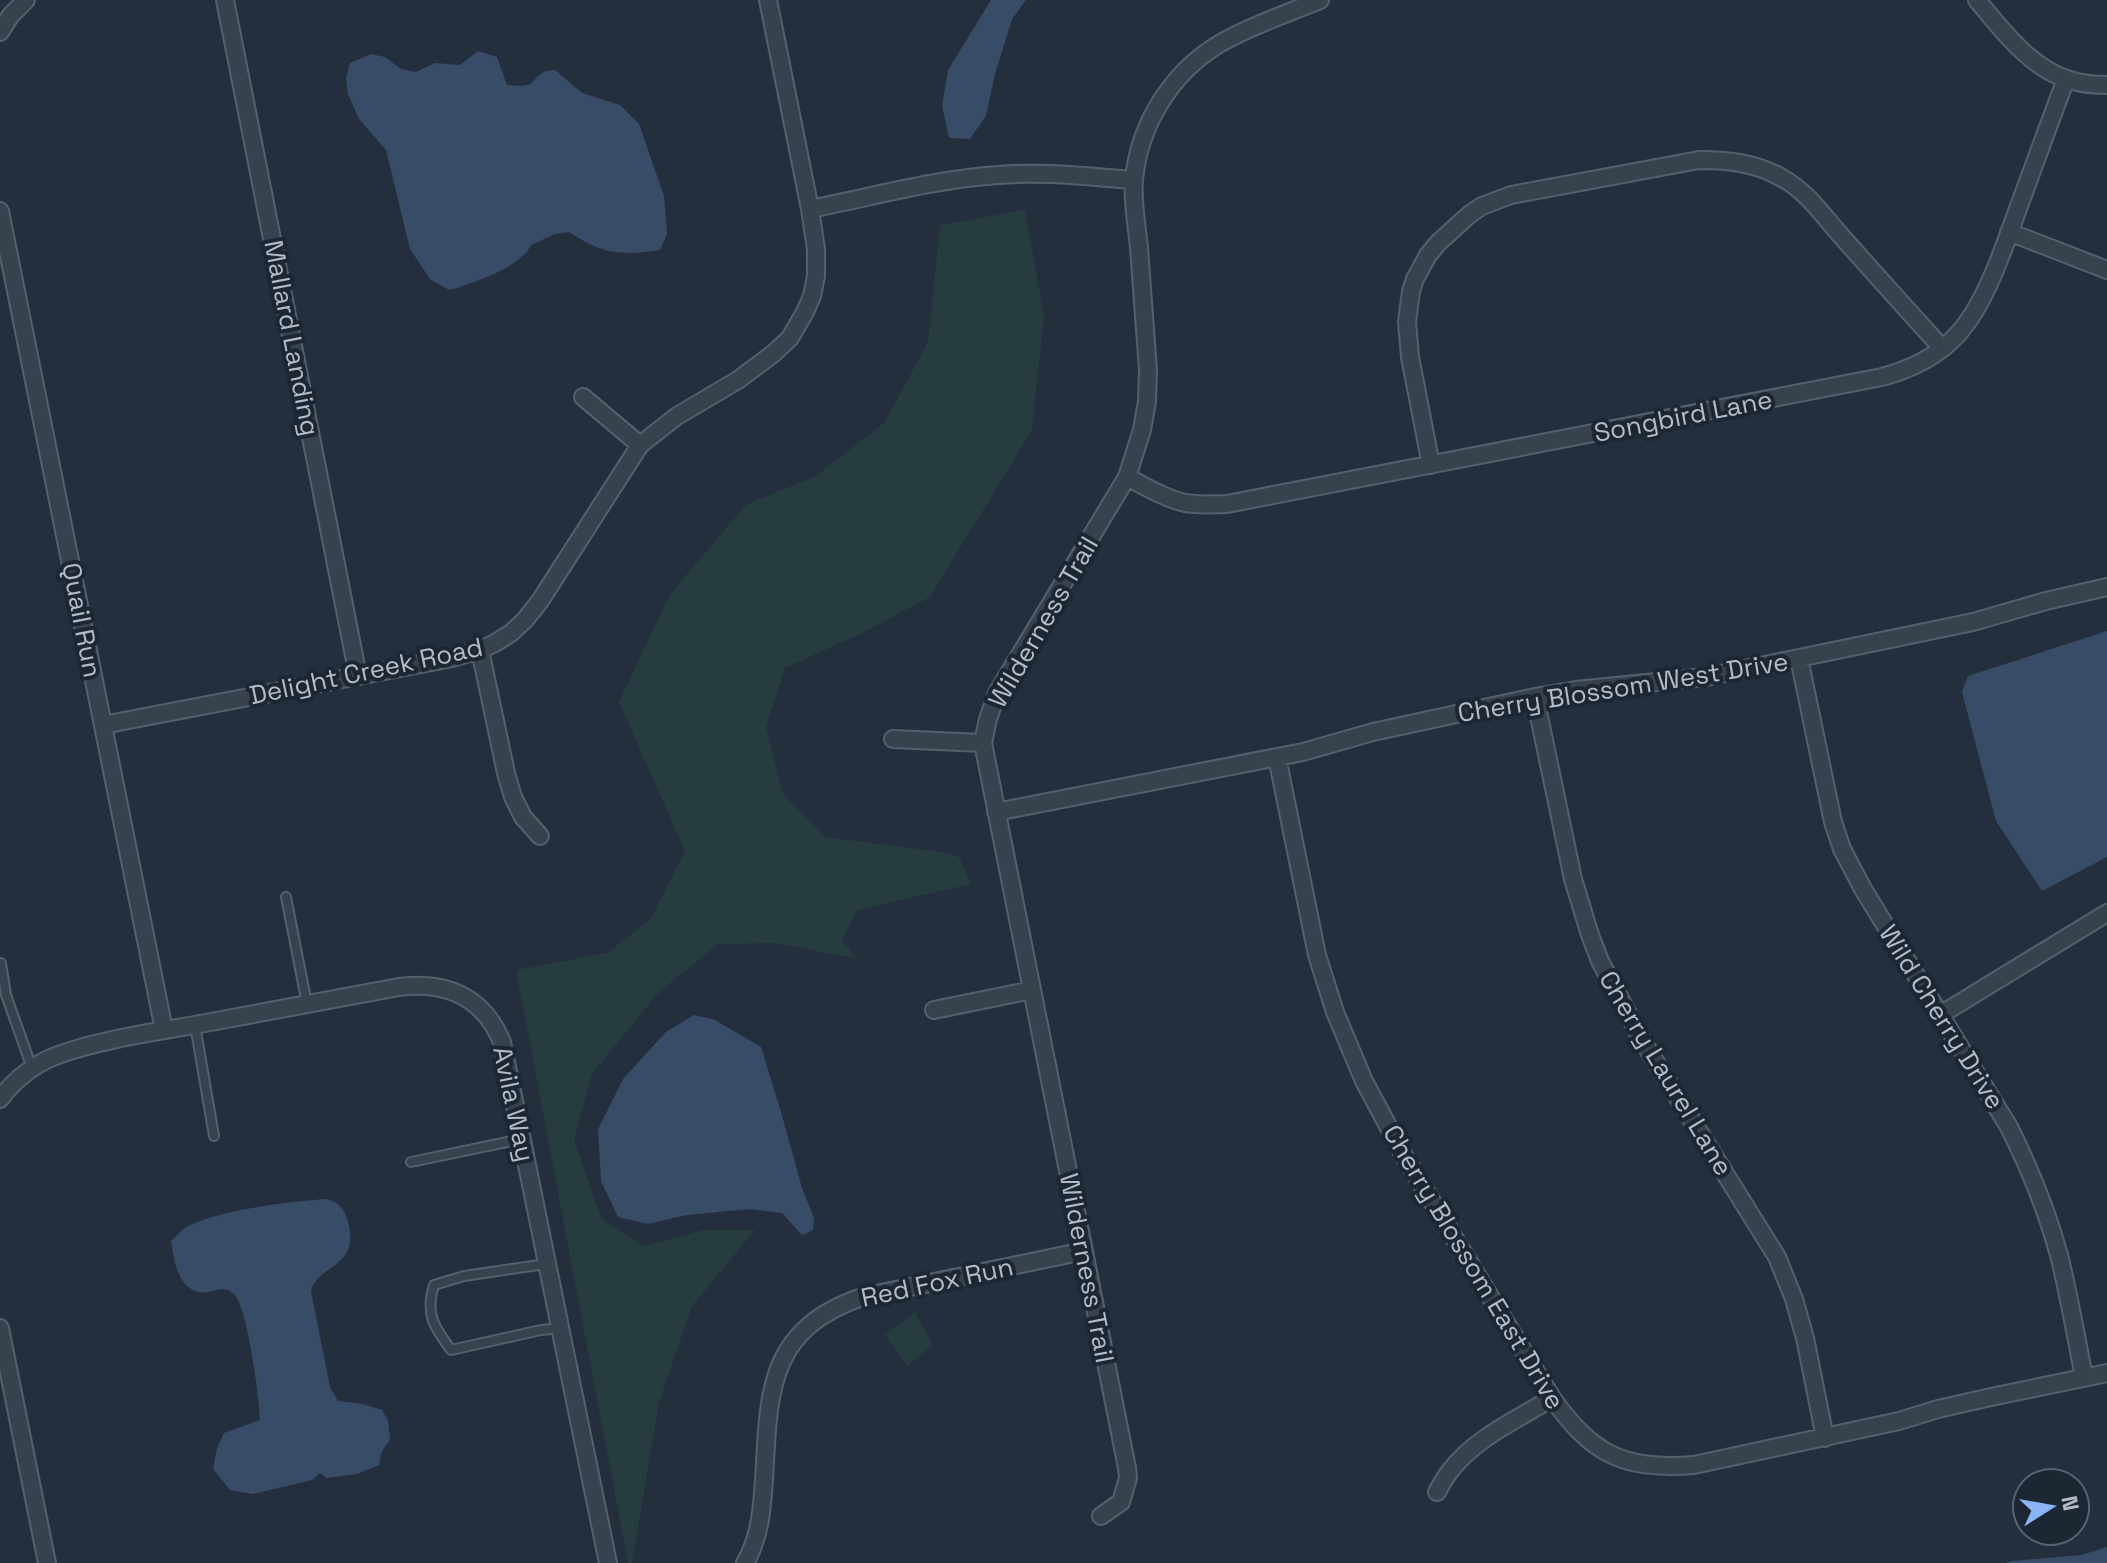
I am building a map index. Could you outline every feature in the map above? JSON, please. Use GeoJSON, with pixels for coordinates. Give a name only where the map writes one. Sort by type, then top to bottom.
{"type":"FeatureCollection","features":[{"type":"Feature","properties":{"kind":"street"},"geometry":{"type":"LineString","coordinates":[[1,30],[26,0]]}},
{"type":"Feature","properties":{"kind":"street","name":"Mallard Landing"},"geometry":{"type":"LineString","coordinates":[[225,0],[358,676]]}},
{"type":"Feature","properties":{"kind":"street","name":"Delight Creek Road"},"geometry":{"type":"LineString","coordinates":[[103,725],[452,658],[480,650],[511,633],[540,601],[640,445],[677,416],[738,380],[790,338],[809,304],[816,276],[816,249],[768,0]]}},
{"type":"Feature","properties":{"kind":"street","name":"Wilderness Trail"},"geometry":{"type":"LineString","coordinates":[[1101,1516],[1121,1502],[1128,1478],[983,743],[997,693],[1127,477],[1142,430],[1148,370],[1134,180],[1151,118],[1179,77],[1201,57],[1228,39],[1320,0]]}},
{"type":"Feature","properties":{"kind":"street"},"geometry":{"type":"LineString","coordinates":[[1977,0],[2037,63],[2066,79],[2107,85]]}},
{"type":"Feature","properties":{"kind":"street","name":"Songbird Lane"},"geometry":{"type":"LineString","coordinates":[[1127,477],[1181,502],[1227,504],[1882,377],[1922,363],[1953,340],[1974,313],[2009,232],[2066,79]]}},
{"type":"Feature","properties":{"kind":"street"},"geometry":{"type":"LineString","coordinates":[[1431,465],[1408,338],[1411,291],[1428,255],[1460,221],[1482,206],[1511,195],[1699,160],[1749,164],[1784,178],[1799,190],[1942,348]]}},
{"type":"Feature","properties":{"kind":"street"},"geometry":{"type":"LineString","coordinates":[[810,209],[999,175],[1022,173],[1134,180]]}},
{"type":"Feature","properties":{"kind":"street","name":"Quail Run"},"geometry":{"type":"LineString","coordinates":[[0,211],[164,1030]]}},
{"type":"Feature","properties":{"kind":"street"},"geometry":{"type":"LineString","coordinates":[[2009,232],[2107,270]]}},
{"type":"Feature","properties":{"kind":"street"},"geometry":{"type":"LineString","coordinates":[[583,397],[640,445]]}},
{"type":"Feature","properties":{"kind":"street","name":"Cherry Blossom West Drive"},"geometry":{"type":"LineString","coordinates":[[996,812],[1303,752],[1373,732],[1535,697],[1706,677],[1973,622],[2107,587]]}},
{"type":"Feature","properties":{"kind":"street"},"geometry":{"type":"LineString","coordinates":[[480,650],[513,797],[523,817],[540,836]]}},
{"type":"Feature","properties":{"kind":"street","name":"Wild Cherry Drive"},"geometry":{"type":"LineString","coordinates":[[1799,658],[1829,806],[1842,849],[2027,1162],[2060,1258],[2084,1377]]}},
{"type":"Feature","properties":{"kind":"street","name":"Cherry Laurel Lane"},"geometry":{"type":"LineString","coordinates":[[1535,697],[1573,879],[1600,961],[1642,1040],[1777,1257],[1805,1338],[1825,1438]]}},
{"type":"Feature","properties":{"kind":"street"},"geometry":{"type":"LineString","coordinates":[[893,739],[983,743]]}},
{"type":"Feature","properties":{"kind":"street","name":"Cherry Blossom East Drive"},"geometry":{"type":"LineString","coordinates":[[1277,757],[1317,955],[1335,1012],[1364,1081],[1403,1154],[1552,1398],[1594,1446],[1624,1461],[1651,1466],[1694,1465],[2107,1373]]}},
{"type":"Feature","properties":{"kind":"street"},"geometry":{"type":"LineString","coordinates":[[1940,1015],[2107,913]]}},
{"type":"Feature","properties":{"kind":"street","name":"Avila Way"},"geometry":{"type":"LineString","coordinates":[[0,1099],[33,1068],[77,1049],[413,985],[442,987],[466,997],[488,1017],[502,1042],[608,1563]]}},
{"type":"Feature","properties":{"kind":"street"},"geometry":{"type":"LineString","coordinates":[[934,1010],[1032,990]]}},
{"type":"Feature","properties":{"kind":"street","name":"Red Fox Run"},"geometry":{"type":"LineString","coordinates":[[745,1563],[759,1532],[772,1385],[783,1359],[808,1327],[826,1312],[862,1297],[1084,1251]]}},
{"type":"Feature","properties":{"kind":"street"},"geometry":{"type":"LineString","coordinates":[[0,1328],[47,1563]]}},
{"type":"Feature","properties":{"kind":"street"},"geometry":{"type":"LineString","coordinates":[[1437,1492],[1448,1472],[1462,1457],[1489,1436],[1552,1398]]}},
{"type":"Feature","properties":{"kind":"lane"},"geometry":{"type":"LineString","coordinates":[[286,897],[307,1004]]}},
{"type":"Feature","properties":{"kind":"lane"},"geometry":{"type":"LineString","coordinates":[[1,963],[6,995],[33,1068]]}},
{"type":"Feature","properties":{"kind":"lane"},"geometry":{"type":"LineString","coordinates":[[195,1025],[214,1136]]}},
{"type":"Feature","properties":{"kind":"lane"},"geometry":{"type":"LineString","coordinates":[[411,1162],[522,1139]]}},
{"type":"Feature","properties":{"kind":"lane"},"geometry":{"type":"LineString","coordinates":[[547,1263],[464,1276],[434,1285],[429,1302],[434,1328],[451,1350],[560,1328]]}},
{"type":"Feature","properties":{"kind":"green space"},"geometry":{"type":"Polygon","coordinates":[[[1025,210],[1044,316],[1032,430],[930,597],[860,634],[785,668],[766,727],[783,794],[825,837],[942,852],[959,857],[971,884],[857,910],[842,941],[858,959],[775,943],[718,944],[658,993],[592,1074],[574,1140],[602,1220],[644,1246],[704,1230],[755,1230],[692,1306],[659,1402],[632,1563],[628,1563],[516,970],[607,953],[650,920],[685,851],[619,702],[670,594],[746,505],[816,476],[885,422],[928,342],[940,225],[1025,210]]]}},
{"type":"Feature","properties":{"kind":"green space"},"geometry":{"type":"Polygon","coordinates":[[[915,1312],[933,1345],[907,1366],[885,1335],[915,1312]]]}},
{"type":"Feature","properties":{"kind":"water"},"geometry":{"type":"Polygon","coordinates":[[[991,0],[1026,0],[1012,19],[986,116],[970,139],[949,138],[942,106],[948,70],[991,0]]]}},
{"type":"Feature","properties":{"kind":"water"},"geometry":{"type":"Polygon","coordinates":[[[478,51],[497,57],[507,85],[531,84],[541,74],[555,70],[582,93],[620,105],[639,124],[664,196],[667,234],[660,250],[612,252],[569,232],[555,234],[531,245],[507,268],[470,283],[449,290],[430,279],[410,249],[386,150],[359,119],[348,94],[346,78],[350,63],[371,54],[385,57],[401,69],[416,72],[435,63],[460,65],[478,51]]]}},
{"type":"Feature","properties":{"kind":"water"},"geometry":{"type":"Polygon","coordinates":[[[2107,631],[2107,857],[2042,891],[1996,821],[1962,692],[1968,676],[2107,631]]]}},
{"type":"Feature","properties":{"kind":"water"},"geometry":{"type":"Polygon","coordinates":[[[694,1015],[715,1020],[761,1047],[802,1188],[814,1218],[813,1230],[802,1235],[782,1213],[750,1209],[687,1215],[648,1224],[618,1217],[601,1181],[598,1129],[623,1079],[666,1032],[694,1015]]]}},
{"type":"Feature","properties":{"kind":"water"},"geometry":{"type":"Polygon","coordinates":[[[327,1199],[343,1210],[350,1236],[346,1254],[321,1275],[311,1291],[330,1387],[338,1401],[382,1410],[388,1420],[390,1440],[382,1451],[379,1465],[357,1474],[327,1478],[320,1473],[312,1480],[253,1494],[230,1490],[213,1469],[217,1448],[224,1433],[260,1420],[244,1316],[230,1291],[199,1292],[186,1285],[178,1271],[171,1241],[187,1226],[221,1215],[276,1204],[327,1199]]]}},
{"type":"Feature","properties":{"kind":"water"},"geometry":{"type":"Polygon","coordinates":[[[2107,1547],[2107,1563],[2006,1563],[2082,1555],[2107,1547]]]}}]}
